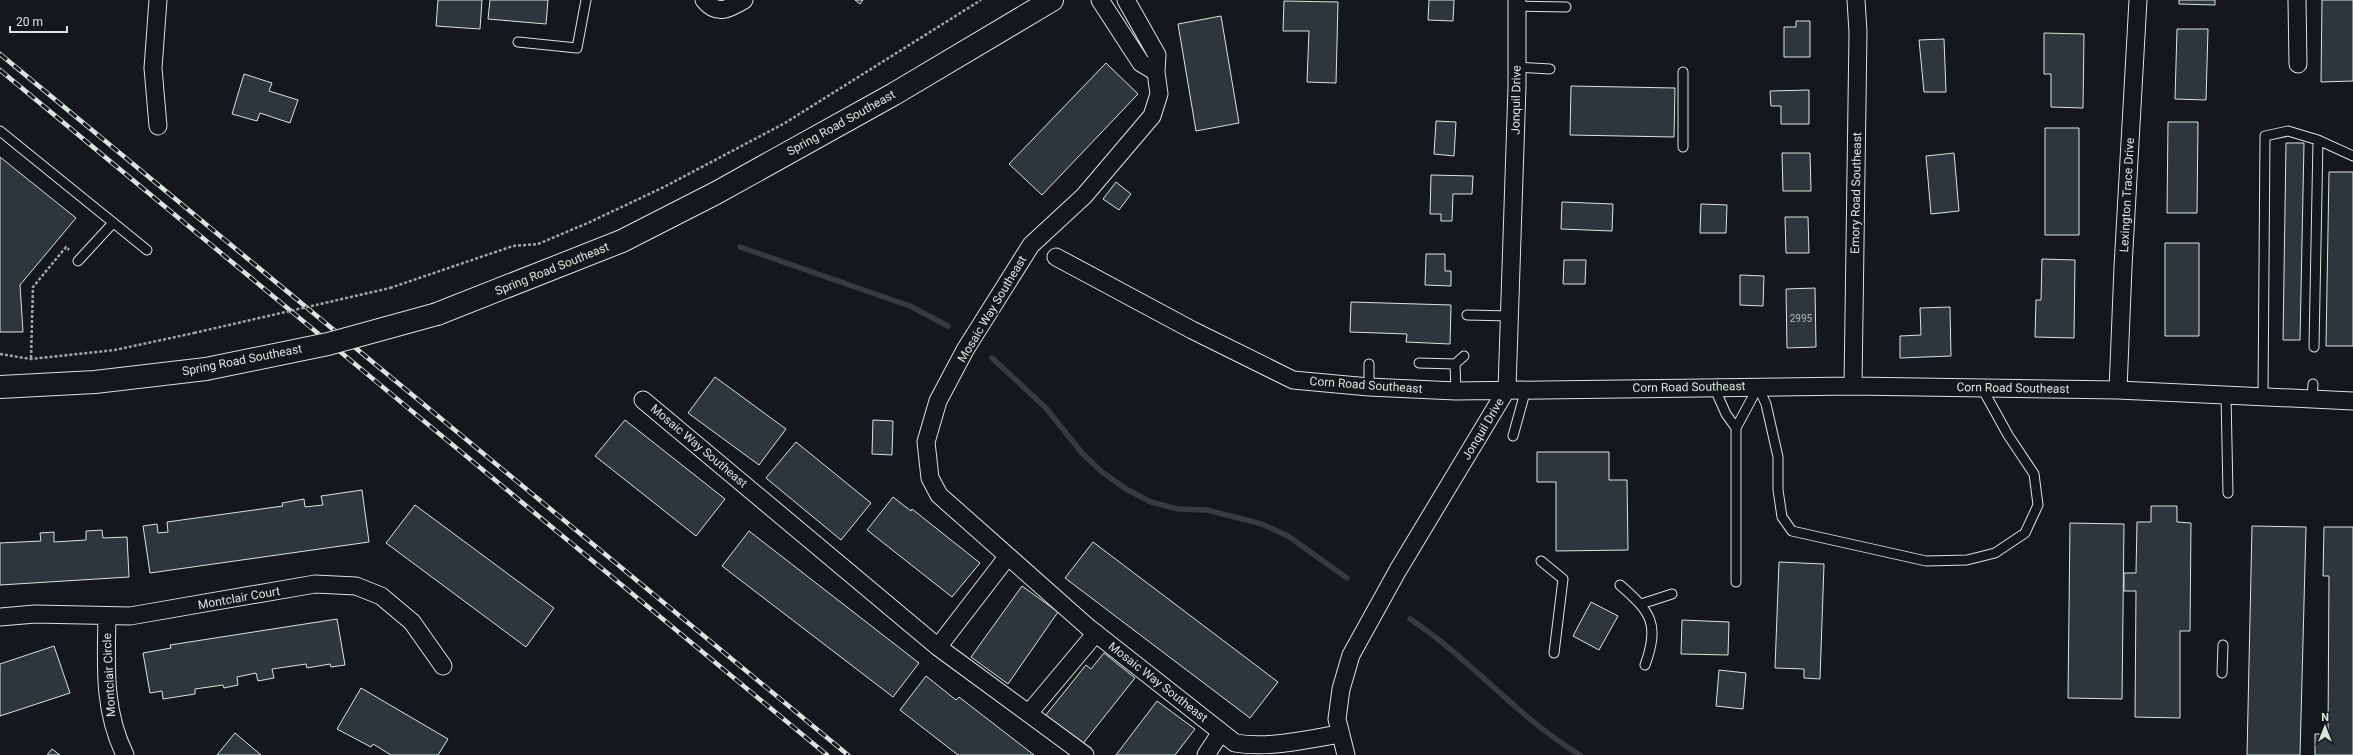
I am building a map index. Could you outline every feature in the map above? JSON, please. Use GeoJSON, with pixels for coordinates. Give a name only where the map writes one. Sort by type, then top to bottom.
{"type":"FeatureCollection","features":[{"type":"Feature","properties":{"kind":"main road","name":"Spring Road Southeast"},"geometry":{"type":"LineString","coordinates":[[0,387],[95,382],[206,369],[328,344],[437,314],[622,241],[716,193],[894,94],[1052,0]]}},
{"type":"Feature","properties":{"kind":"street"},"geometry":{"type":"LineString","coordinates":[[158,0],[153,68],[158,126]]}},
{"type":"Feature","properties":{"kind":"street"},"geometry":{"type":"LineString","coordinates":[[704,0],[712,9],[725,11],[744,0]]}},
{"type":"Feature","properties":{"kind":"street"},"geometry":{"type":"LineString","coordinates":[[1100,0],[1141,63],[1156,72]]}},
{"type":"Feature","properties":{"kind":"street","name":"Mosaic Way Southeast"},"geometry":{"type":"LineString","coordinates":[[1126,0],[1157,55],[1156,72],[1159,94],[1152,116],[1084,196],[1031,245],[965,350],[938,401],[926,442],[930,478],[939,495],[1096,633],[1235,743],[1252,746],[1279,744],[1340,734]]}},
{"type":"Feature","properties":{"kind":"street","name":"Emory Road Southeast"},"geometry":{"type":"LineString","coordinates":[[1853,386],[1858,32],[1856,0]]}},
{"type":"Feature","properties":{"kind":"street","name":"Lexington Trace Drive"},"geometry":{"type":"LineString","coordinates":[[2118,390],[2123,259],[2138,0]]}},
{"type":"Feature","properties":{"kind":"street"},"geometry":{"type":"LineString","coordinates":[[2298,0],[2298,64]]}},
{"type":"Feature","properties":{"kind":"street","name":"Jonquil Drive"},"geometry":{"type":"LineString","coordinates":[[1346,755],[1337,719],[1341,689],[1351,655],[1398,570],[1507,389],[1517,67],[1517,3]]}},
{"type":"Feature","properties":{"kind":"street","name":"Corn Road Southeast"},"geometry":{"type":"LineString","coordinates":[[1056,257],[1192,330],[1293,380],[1369,387],[1456,391],[1507,389],[1853,386],[2118,390],[2263,396],[2313,392],[2353,401]]}},
{"type":"Feature","properties":{"kind":"street","name":"Mosaic Way Southeast"},"geometry":{"type":"LineString","coordinates":[[643,400],[938,646],[1085,755]]}},
{"type":"Feature","properties":{"kind":"street"},"geometry":{"type":"LineString","coordinates":[[938,646],[1008,556]]}},
{"type":"Feature","properties":{"kind":"street","name":"Montclair Court"},"geometry":{"type":"LineString","coordinates":[[0,617],[35,614],[107,617],[155,613],[315,584],[356,586],[381,596],[412,622],[443,666]]}},
{"type":"Feature","properties":{"kind":"street","name":"Montclair Circle"},"geometry":{"type":"LineString","coordinates":[[107,617],[109,712],[115,734],[125,755]]}},
{"type":"Feature","properties":{"kind":"street"},"geometry":{"type":"LineString","coordinates":[[1028,713],[1096,633]]}},
{"type":"Feature","properties":{"kind":"street"},"geometry":{"type":"LineString","coordinates":[[1206,755],[1221,732]]}},
{"type":"Feature","properties":{"kind":"lane"},"geometry":{"type":"LineString","coordinates":[[518,42],[577,48],[586,0]]}},
{"type":"Feature","properties":{"kind":"lane"},"geometry":{"type":"LineString","coordinates":[[1517,3],[1555,3],[1566,7]]}},
{"type":"Feature","properties":{"kind":"lane"},"geometry":{"type":"LineString","coordinates":[[1517,67],[1550,69]]}},
{"type":"Feature","properties":{"kind":"lane"},"geometry":{"type":"LineString","coordinates":[[1683,72],[1683,147]]}},
{"type":"Feature","properties":{"kind":"lane"},"geometry":{"type":"LineString","coordinates":[[0,131],[147,250]]}},
{"type":"Feature","properties":{"kind":"lane"},"geometry":{"type":"LineString","coordinates":[[2263,396],[2265,136],[2288,131],[2318,140],[2353,156]]}},
{"type":"Feature","properties":{"kind":"lane"},"geometry":{"type":"LineString","coordinates":[[2314,347],[2318,140]]}},
{"type":"Feature","properties":{"kind":"lane"},"geometry":{"type":"LineString","coordinates":[[79,260],[113,223]]}},
{"type":"Feature","properties":{"kind":"lane"},"geometry":{"type":"LineString","coordinates":[[1467,314],[1510,316]]}},
{"type":"Feature","properties":{"kind":"lane"},"geometry":{"type":"LineString","coordinates":[[1419,363],[1455,364],[1464,356]]}},
{"type":"Feature","properties":{"kind":"lane"},"geometry":{"type":"LineString","coordinates":[[1369,364],[1369,387]]}},
{"type":"Feature","properties":{"kind":"lane"},"geometry":{"type":"LineString","coordinates":[[1455,364],[1456,391]]}},
{"type":"Feature","properties":{"kind":"lane"},"geometry":{"type":"LineString","coordinates":[[1714,387],[1726,414],[1736,428]]}},
{"type":"Feature","properties":{"kind":"lane"},"geometry":{"type":"LineString","coordinates":[[1758,387],[1766,404],[1778,457],[1778,490],[1782,517],[1792,531],[1926,561],[1967,560],[1995,553],[2025,533],[2038,505],[2034,474],[2008,435],[1982,388]]}},
{"type":"Feature","properties":{"kind":"lane"},"geometry":{"type":"LineString","coordinates":[[1736,582],[1736,428],[1758,387]]}},
{"type":"Feature","properties":{"kind":"lane"},"geometry":{"type":"LineString","coordinates":[[1513,436],[1526,389]]}},
{"type":"Feature","properties":{"kind":"lane"},"geometry":{"type":"LineString","coordinates":[[2226,395],[2228,493]]}},
{"type":"Feature","properties":{"kind":"lane"},"geometry":{"type":"LineString","coordinates":[[1541,561],[1563,579],[1554,652]]}},
{"type":"Feature","properties":{"kind":"lane"},"geometry":{"type":"LineString","coordinates":[[1620,585],[1642,604],[1652,625],[1653,643],[1645,665]]}},
{"type":"Feature","properties":{"kind":"lane"},"geometry":{"type":"LineString","coordinates":[[1642,604],[1672,594]]}},
{"type":"Feature","properties":{"kind":"lane"},"geometry":{"type":"LineString","coordinates":[[2222,673],[2223,645]]}},
{"type":"Feature","properties":{"kind":"path"},"geometry":{"type":"LineString","coordinates":[[0,354],[31,358],[115,350],[390,288],[513,246],[538,244],[590,222],[664,187],[785,123],[981,0]]}},
{"type":"Feature","properties":{"kind":"path"},"geometry":{"type":"LineString","coordinates":[[31,358],[33,287],[66,247],[79,260]]}},
{"type":"Feature","properties":{"kind":"building"},"geometry":{"type":"Polygon","coordinates":[[[438,0],[482,0],[480,29],[436,26],[438,0]]]}},
{"type":"Feature","properties":{"kind":"building"},"geometry":{"type":"Polygon","coordinates":[[[490,0],[548,0],[546,24],[488,19],[490,0]]]}},
{"type":"Feature","properties":{"kind":"building"},"geometry":{"type":"Polygon","coordinates":[[[855,0],[863,0],[860,4],[855,0]]]}},
{"type":"Feature","properties":{"kind":"building"},"geometry":{"type":"Polygon","coordinates":[[[1429,0],[1454,0],[1453,21],[1428,20],[1429,0]]]}},
{"type":"Feature","properties":{"kind":"building"},"geometry":{"type":"Polygon","coordinates":[[[2179,0],[2215,0],[2215,5],[2179,4],[2179,0]]]}},
{"type":"Feature","properties":{"kind":"building"},"geometry":{"type":"Polygon","coordinates":[[[2322,0],[2353,0],[2353,81],[2321,82],[2322,0]]]}},
{"type":"Feature","properties":{"kind":"building"},"geometry":{"type":"Polygon","coordinates":[[[1284,1],[1338,2],[1336,83],[1307,82],[1309,31],[1283,31],[1284,1]]]}},
{"type":"Feature","properties":{"kind":"building"},"geometry":{"type":"Polygon","coordinates":[[[1221,16],[1239,123],[1196,131],[1178,24],[1221,16]]]}},
{"type":"Feature","properties":{"kind":"building"},"geometry":{"type":"Polygon","coordinates":[[[1796,21],[1810,21],[1810,57],[1784,57],[1784,27],[1796,27],[1796,21]]]}},
{"type":"Feature","properties":{"kind":"building"},"geometry":{"type":"Polygon","coordinates":[[[2177,29],[2208,29],[2206,100],[2175,99],[2177,29]]]}},
{"type":"Feature","properties":{"kind":"building"},"geometry":{"type":"Polygon","coordinates":[[[2044,33],[2084,34],[2083,108],[2051,107],[2051,74],[2044,74],[2044,33]]]}},
{"type":"Feature","properties":{"kind":"building"},"geometry":{"type":"Polygon","coordinates":[[[1944,39],[1946,92],[1924,92],[1919,40],[1944,39]]]}},
{"type":"Feature","properties":{"kind":"building"},"geometry":{"type":"Polygon","coordinates":[[[1106,63],[1138,94],[1042,195],[1009,164],[1106,63]]]}},
{"type":"Feature","properties":{"kind":"building"},"geometry":{"type":"Polygon","coordinates":[[[244,74],[272,83],[269,91],[298,100],[290,123],[260,113],[257,121],[232,114],[244,74]]]}},
{"type":"Feature","properties":{"kind":"building"},"geometry":{"type":"Polygon","coordinates":[[[1571,86],[1675,88],[1674,137],[1570,135],[1571,86]]]}},
{"type":"Feature","properties":{"kind":"building"},"geometry":{"type":"Polygon","coordinates":[[[1809,90],[1809,124],[1781,124],[1781,106],[1771,106],[1770,91],[1809,90]]]}},
{"type":"Feature","properties":{"kind":"building"},"geometry":{"type":"Polygon","coordinates":[[[1436,121],[1456,122],[1454,156],[1434,154],[1436,121]]]}},
{"type":"Feature","properties":{"kind":"building"},"geometry":{"type":"Polygon","coordinates":[[[2168,122],[2198,122],[2197,213],[2167,213],[2168,122]]]}},
{"type":"Feature","properties":{"kind":"building"},"geometry":{"type":"Polygon","coordinates":[[[2045,128],[2079,128],[2079,235],[2045,235],[2045,128]]]}},
{"type":"Feature","properties":{"kind":"building"},"geometry":{"type":"Polygon","coordinates":[[[2286,143],[2304,143],[2300,340],[2283,340],[2286,143]]]}},
{"type":"Feature","properties":{"kind":"building"},"geometry":{"type":"Polygon","coordinates":[[[1782,153],[1810,153],[1811,191],[1783,191],[1782,153]]]}},
{"type":"Feature","properties":{"kind":"building"},"geometry":{"type":"Polygon","coordinates":[[[1954,153],[1959,211],[1931,214],[1926,156],[1954,153]]]}},
{"type":"Feature","properties":{"kind":"building"},"geometry":{"type":"Polygon","coordinates":[[[0,157],[76,218],[20,285],[23,332],[0,332],[0,157]]]}},
{"type":"Feature","properties":{"kind":"building"},"geometry":{"type":"Polygon","coordinates":[[[2329,172],[2353,172],[2353,346],[2326,346],[2329,172]]]}},
{"type":"Feature","properties":{"kind":"building"},"geometry":{"type":"Polygon","coordinates":[[[1431,175],[1473,176],[1472,194],[1453,194],[1452,221],[1441,221],[1441,214],[1430,214],[1431,175]]]}},
{"type":"Feature","properties":{"kind":"building"},"geometry":{"type":"Polygon","coordinates":[[[1116,182],[1131,194],[1119,210],[1103,199],[1116,182]]]}},
{"type":"Feature","properties":{"kind":"building"},"geometry":{"type":"Polygon","coordinates":[[[1562,202],[1613,204],[1612,231],[1561,229],[1562,202]]]}},
{"type":"Feature","properties":{"kind":"building"},"geometry":{"type":"Polygon","coordinates":[[[1701,204],[1727,205],[1726,233],[1700,233],[1701,204]]]}},
{"type":"Feature","properties":{"kind":"building"},"geometry":{"type":"Polygon","coordinates":[[[1785,217],[1808,217],[1809,253],[1786,253],[1785,217]]]}},
{"type":"Feature","properties":{"kind":"building"},"geometry":{"type":"Polygon","coordinates":[[[2165,243],[2199,243],[2199,336],[2165,336],[2165,243]]]}},
{"type":"Feature","properties":{"kind":"building"},"geometry":{"type":"Polygon","coordinates":[[[1426,254],[1445,254],[1445,271],[1451,271],[1451,286],[1425,285],[1426,254]]]}},
{"type":"Feature","properties":{"kind":"building"},"geometry":{"type":"Polygon","coordinates":[[[2042,259],[2075,260],[2074,338],[2035,337],[2036,300],[2041,300],[2042,259]]]}},
{"type":"Feature","properties":{"kind":"building"},"geometry":{"type":"Polygon","coordinates":[[[1564,260],[1586,260],[1585,284],[1563,284],[1564,260]]]}},
{"type":"Feature","properties":{"kind":"building"},"geometry":{"type":"Polygon","coordinates":[[[1740,275],[1764,276],[1763,306],[1740,305],[1740,275]]]}},
{"type":"Feature","properties":{"kind":"building"},"geometry":{"type":"Polygon","coordinates":[[[1815,288],[1816,347],[1787,348],[1786,289],[1815,288]]]}},
{"type":"Feature","properties":{"kind":"building"},"geometry":{"type":"Polygon","coordinates":[[[1351,302],[1451,305],[1450,344],[1406,342],[1407,334],[1350,332],[1351,302]]]}},
{"type":"Feature","properties":{"kind":"building"},"geometry":{"type":"Polygon","coordinates":[[[1950,307],[1951,356],[1900,358],[1900,336],[1921,335],[1920,308],[1950,307]]]}},
{"type":"Feature","properties":{"kind":"building"},"geometry":{"type":"Polygon","coordinates":[[[715,377],[786,429],[759,465],[688,413],[715,377]]]}},
{"type":"Feature","properties":{"kind":"building"},"geometry":{"type":"Polygon","coordinates":[[[625,420],[725,499],[696,536],[595,456],[625,420]]]}},
{"type":"Feature","properties":{"kind":"building"},"geometry":{"type":"Polygon","coordinates":[[[873,420],[893,421],[892,455],[872,454],[873,420]]]}},
{"type":"Feature","properties":{"kind":"building"},"geometry":{"type":"Polygon","coordinates":[[[796,442],[871,503],[841,540],[766,478],[796,442]]]}},
{"type":"Feature","properties":{"kind":"building"},"geometry":{"type":"Polygon","coordinates":[[[1537,452],[1609,452],[1609,480],[1627,480],[1628,550],[1556,551],[1556,482],[1537,482],[1537,452]]]}},
{"type":"Feature","properties":{"kind":"building"},"geometry":{"type":"Polygon","coordinates":[[[362,490],[369,542],[150,573],[143,526],[157,524],[158,533],[168,532],[167,522],[283,506],[282,503],[304,499],[305,507],[323,505],[321,496],[362,490]]]}},
{"type":"Feature","properties":{"kind":"building"},"geometry":{"type":"Polygon","coordinates":[[[893,497],[911,511],[912,509],[980,563],[952,597],[867,530],[893,497]]]}},
{"type":"Feature","properties":{"kind":"building"},"geometry":{"type":"Polygon","coordinates":[[[415,505],[554,608],[526,647],[386,543],[415,505]]]}},
{"type":"Feature","properties":{"kind":"building"},"geometry":{"type":"Polygon","coordinates":[[[2151,506],[2177,506],[2177,522],[2191,523],[2190,631],[2180,631],[2180,718],[2135,717],[2136,591],[2124,591],[2124,573],[2136,573],[2137,522],[2151,522],[2151,506]]]}},
{"type":"Feature","properties":{"kind":"building"},"geometry":{"type":"Polygon","coordinates":[[[2070,523],[2124,524],[2122,699],[2068,698],[2070,523]]]}},
{"type":"Feature","properties":{"kind":"building"},"geometry":{"type":"Polygon","coordinates":[[[2252,526],[2306,527],[2300,755],[2247,755],[2252,526]]]}},
{"type":"Feature","properties":{"kind":"building"},"geometry":{"type":"Polygon","coordinates":[[[2324,527],[2353,527],[2353,755],[2315,755],[2315,734],[2328,734],[2329,576],[2323,576],[2324,527]]]}},
{"type":"Feature","properties":{"kind":"building"},"geometry":{"type":"Polygon","coordinates":[[[102,530],[103,538],[127,537],[129,577],[0,585],[0,543],[41,541],[40,533],[54,532],[54,542],[86,540],[86,531],[102,530]]]}},
{"type":"Feature","properties":{"kind":"building"},"geometry":{"type":"Polygon","coordinates":[[[749,531],[919,663],[893,697],[722,566],[749,531]]]}},
{"type":"Feature","properties":{"kind":"building"},"geometry":{"type":"Polygon","coordinates":[[[1093,542],[1278,682],[1250,718],[1065,578],[1093,542]]]}},
{"type":"Feature","properties":{"kind":"building"},"geometry":{"type":"Polygon","coordinates":[[[1779,562],[1824,564],[1820,679],[1804,678],[1804,669],[1775,668],[1779,562]]]}},
{"type":"Feature","properties":{"kind":"building"},"geometry":{"type":"Polygon","coordinates":[[[1022,586],[1058,612],[1008,684],[971,657],[1022,586]]]}},
{"type":"Feature","properties":{"kind":"building"},"geometry":{"type":"Polygon","coordinates":[[[1591,602],[1618,616],[1599,650],[1573,636],[1591,602]]]}},
{"type":"Feature","properties":{"kind":"building"},"geometry":{"type":"Polygon","coordinates":[[[337,619],[345,665],[331,667],[330,664],[307,668],[306,664],[272,669],[274,678],[258,681],[256,673],[237,677],[238,685],[224,688],[223,685],[195,689],[195,694],[163,699],[162,691],[150,693],[143,653],[171,648],[170,645],[337,619]]]}},
{"type":"Feature","properties":{"kind":"building"},"geometry":{"type":"Polygon","coordinates":[[[1682,620],[1729,622],[1728,655],[1681,654],[1682,620]]]}},
{"type":"Feature","properties":{"kind":"building"},"geometry":{"type":"Polygon","coordinates":[[[54,646],[70,693],[0,716],[0,664],[54,646]]]}},
{"type":"Feature","properties":{"kind":"building"},"geometry":{"type":"Polygon","coordinates":[[[1104,653],[1135,678],[1081,746],[1045,716],[1086,665],[1091,669],[1104,653]]]}},
{"type":"Feature","properties":{"kind":"building"},"geometry":{"type":"Polygon","coordinates":[[[1719,670],[1746,673],[1743,709],[1716,706],[1719,670]]]}},
{"type":"Feature","properties":{"kind":"building"},"geometry":{"type":"Polygon","coordinates":[[[926,676],[956,700],[959,697],[1034,755],[958,755],[900,710],[926,676]]]}},
{"type":"Feature","properties":{"kind":"building"},"geometry":{"type":"Polygon","coordinates":[[[361,688],[448,739],[438,755],[391,755],[373,744],[371,747],[337,729],[361,688]]]}},
{"type":"Feature","properties":{"kind":"building"},"geometry":{"type":"Polygon","coordinates":[[[1157,701],[1195,729],[1175,755],[1116,755],[1157,701]]]}},
{"type":"Feature","properties":{"kind":"building"},"geometry":{"type":"Polygon","coordinates":[[[235,733],[261,755],[217,755],[235,733]]]}},
{"type":"Feature","properties":{"kind":"building"},"geometry":{"type":"Polygon","coordinates":[[[52,749],[60,755],[47,755],[52,749]]]}},
{"type":"Feature","properties":{"kind":"waterway"},"geometry":{"type":"LineString","coordinates":[[740,247],[910,306],[948,326]]}},
{"type":"Feature","properties":{"kind":"waterway"},"geometry":{"type":"LineString","coordinates":[[992,358],[1046,408],[1082,453],[1102,472],[1126,489],[1151,502],[1178,509],[1207,510],[1262,524],[1288,536],[1347,578]]}},
{"type":"Feature","properties":{"kind":"waterway"},"geometry":{"type":"LineString","coordinates":[[1410,619],[1453,652],[1535,723],[1580,755]]}},
{"type":"Feature","properties":{"kind":"railway"},"geometry":{"type":"LineString","coordinates":[[0,54],[848,755]]}},
{"type":"Feature","properties":{"kind":"railway"},"geometry":{"type":"LineString","coordinates":[[0,70],[827,755]]}}]}
